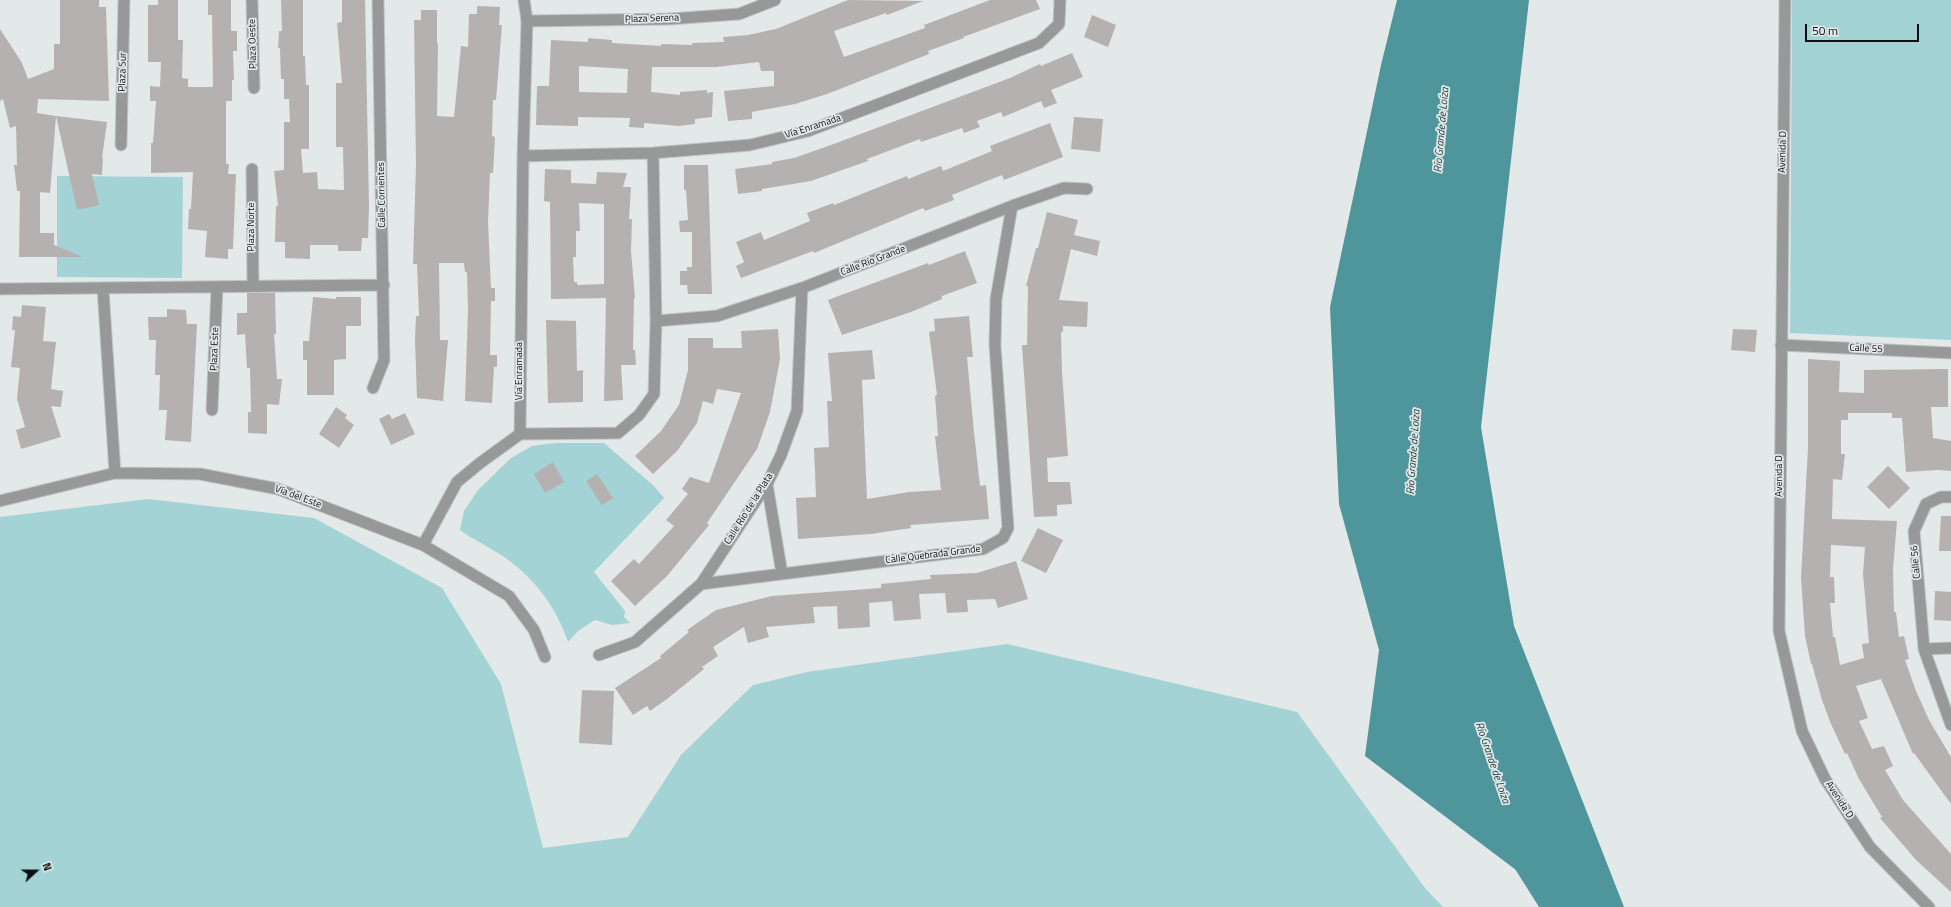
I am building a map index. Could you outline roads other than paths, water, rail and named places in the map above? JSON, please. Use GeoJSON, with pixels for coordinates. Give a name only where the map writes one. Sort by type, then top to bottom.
{"type":"FeatureCollection","features":[{"type":"Feature","properties":{"kind":"street","name":"Plaza Sur"},"geometry":{"type":"LineString","coordinates":[[121,145],[124,0]]}},
{"type":"Feature","properties":{"kind":"street","name":"Plaza Oeste"},"geometry":{"type":"LineString","coordinates":[[252,0],[254,88]]}},
{"type":"Feature","properties":{"kind":"street","name":"Calle Corrientes"},"geometry":{"type":"LineString","coordinates":[[373,388],[384,360],[384,285],[378,0]]}},
{"type":"Feature","properties":{"kind":"street","name":"Vía Enramada"},"geometry":{"type":"LineString","coordinates":[[520,434],[523,156],[527,21],[524,0]]}},
{"type":"Feature","properties":{"kind":"street","name":"Plaza Serena"},"geometry":{"type":"LineString","coordinates":[[527,21],[669,19],[739,14],[775,0]]}},
{"type":"Feature","properties":{"kind":"street","name":"Vía Enramada"},"geometry":{"type":"LineString","coordinates":[[523,156],[653,153],[750,145],[815,128],[1039,42],[1060,24],[1060,0]]}},
{"type":"Feature","properties":{"kind":"street","name":"Avenida D"},"geometry":{"type":"LineString","coordinates":[[1785,0],[1779,631],[1802,731],[1825,779],[1870,847],[1929,907]]}},
{"type":"Feature","properties":{"kind":"street"},"geometry":{"type":"LineString","coordinates":[[423,545],[457,482],[520,434],[618,433],[639,415],[654,394],[656,321],[653,153]]}},
{"type":"Feature","properties":{"kind":"street","name":"Plaza Norte"},"geometry":{"type":"LineString","coordinates":[[252,169],[253,286]]}},
{"type":"Feature","properties":{"kind":"street","name":"Calle Río Grande"},"geometry":{"type":"LineString","coordinates":[[656,321],[717,316],[802,288],[1012,206],[1064,188],[1087,189]]}},
{"type":"Feature","properties":{"kind":"street","name":"Calle Quebrada Grande"},"geometry":{"type":"LineString","coordinates":[[701,584],[983,549],[1003,538],[1008,528],[995,346],[996,307],[1012,206]]}},
{"type":"Feature","properties":{"kind":"street"},"geometry":{"type":"LineString","coordinates":[[0,289],[384,285]]}},
{"type":"Feature","properties":{"kind":"street","name":"Plaza Este"},"geometry":{"type":"LineString","coordinates":[[212,410],[217,287]]}},
{"type":"Feature","properties":{"kind":"street","name":"Calle Río de la Plata"},"geometry":{"type":"LineString","coordinates":[[701,584],[767,484],[781,455],[797,411],[802,288]]}},
{"type":"Feature","properties":{"kind":"street"},"geometry":{"type":"LineString","coordinates":[[103,289],[115,473]]}},
{"type":"Feature","properties":{"kind":"street","name":"Calle 55"},"geometry":{"type":"LineString","coordinates":[[1781,345],[1951,353]]}},
{"type":"Feature","properties":{"kind":"street","name":"Vía del Este"},"geometry":{"type":"LineString","coordinates":[[0,500],[115,473],[200,474],[278,489],[423,545],[508,596],[534,630],[545,657]]}},
{"type":"Feature","properties":{"kind":"street"},"geometry":{"type":"LineString","coordinates":[[767,484],[782,574]]}},
{"type":"Feature","properties":{"kind":"street","name":"Calle 56"},"geometry":{"type":"LineString","coordinates":[[1951,497],[1941,497],[1926,504],[1914,531],[1924,649],[1951,725]]}},
{"type":"Feature","properties":{"kind":"street"},"geometry":{"type":"LineString","coordinates":[[599,655],[635,642],[701,584]]}},
{"type":"Feature","properties":{"kind":"street"},"geometry":{"type":"LineString","coordinates":[[1924,649],[1951,648]]}},
{"type":"Feature","properties":{"kind":"water"},"geometry":{"type":"Polygon","coordinates":[[[1397,0],[1529,0],[1481,427],[1514,626],[1624,907],[1565,907],[1365,756],[1379,650],[1339,504],[1330,307],[1381,65],[1397,0]]]}},
{"type":"Feature","properties":{"kind":"waterway","name":"Río Grande de Loíza"},"geometry":{"type":"LineString","coordinates":[[1526,861],[1555,907]]}}]}
